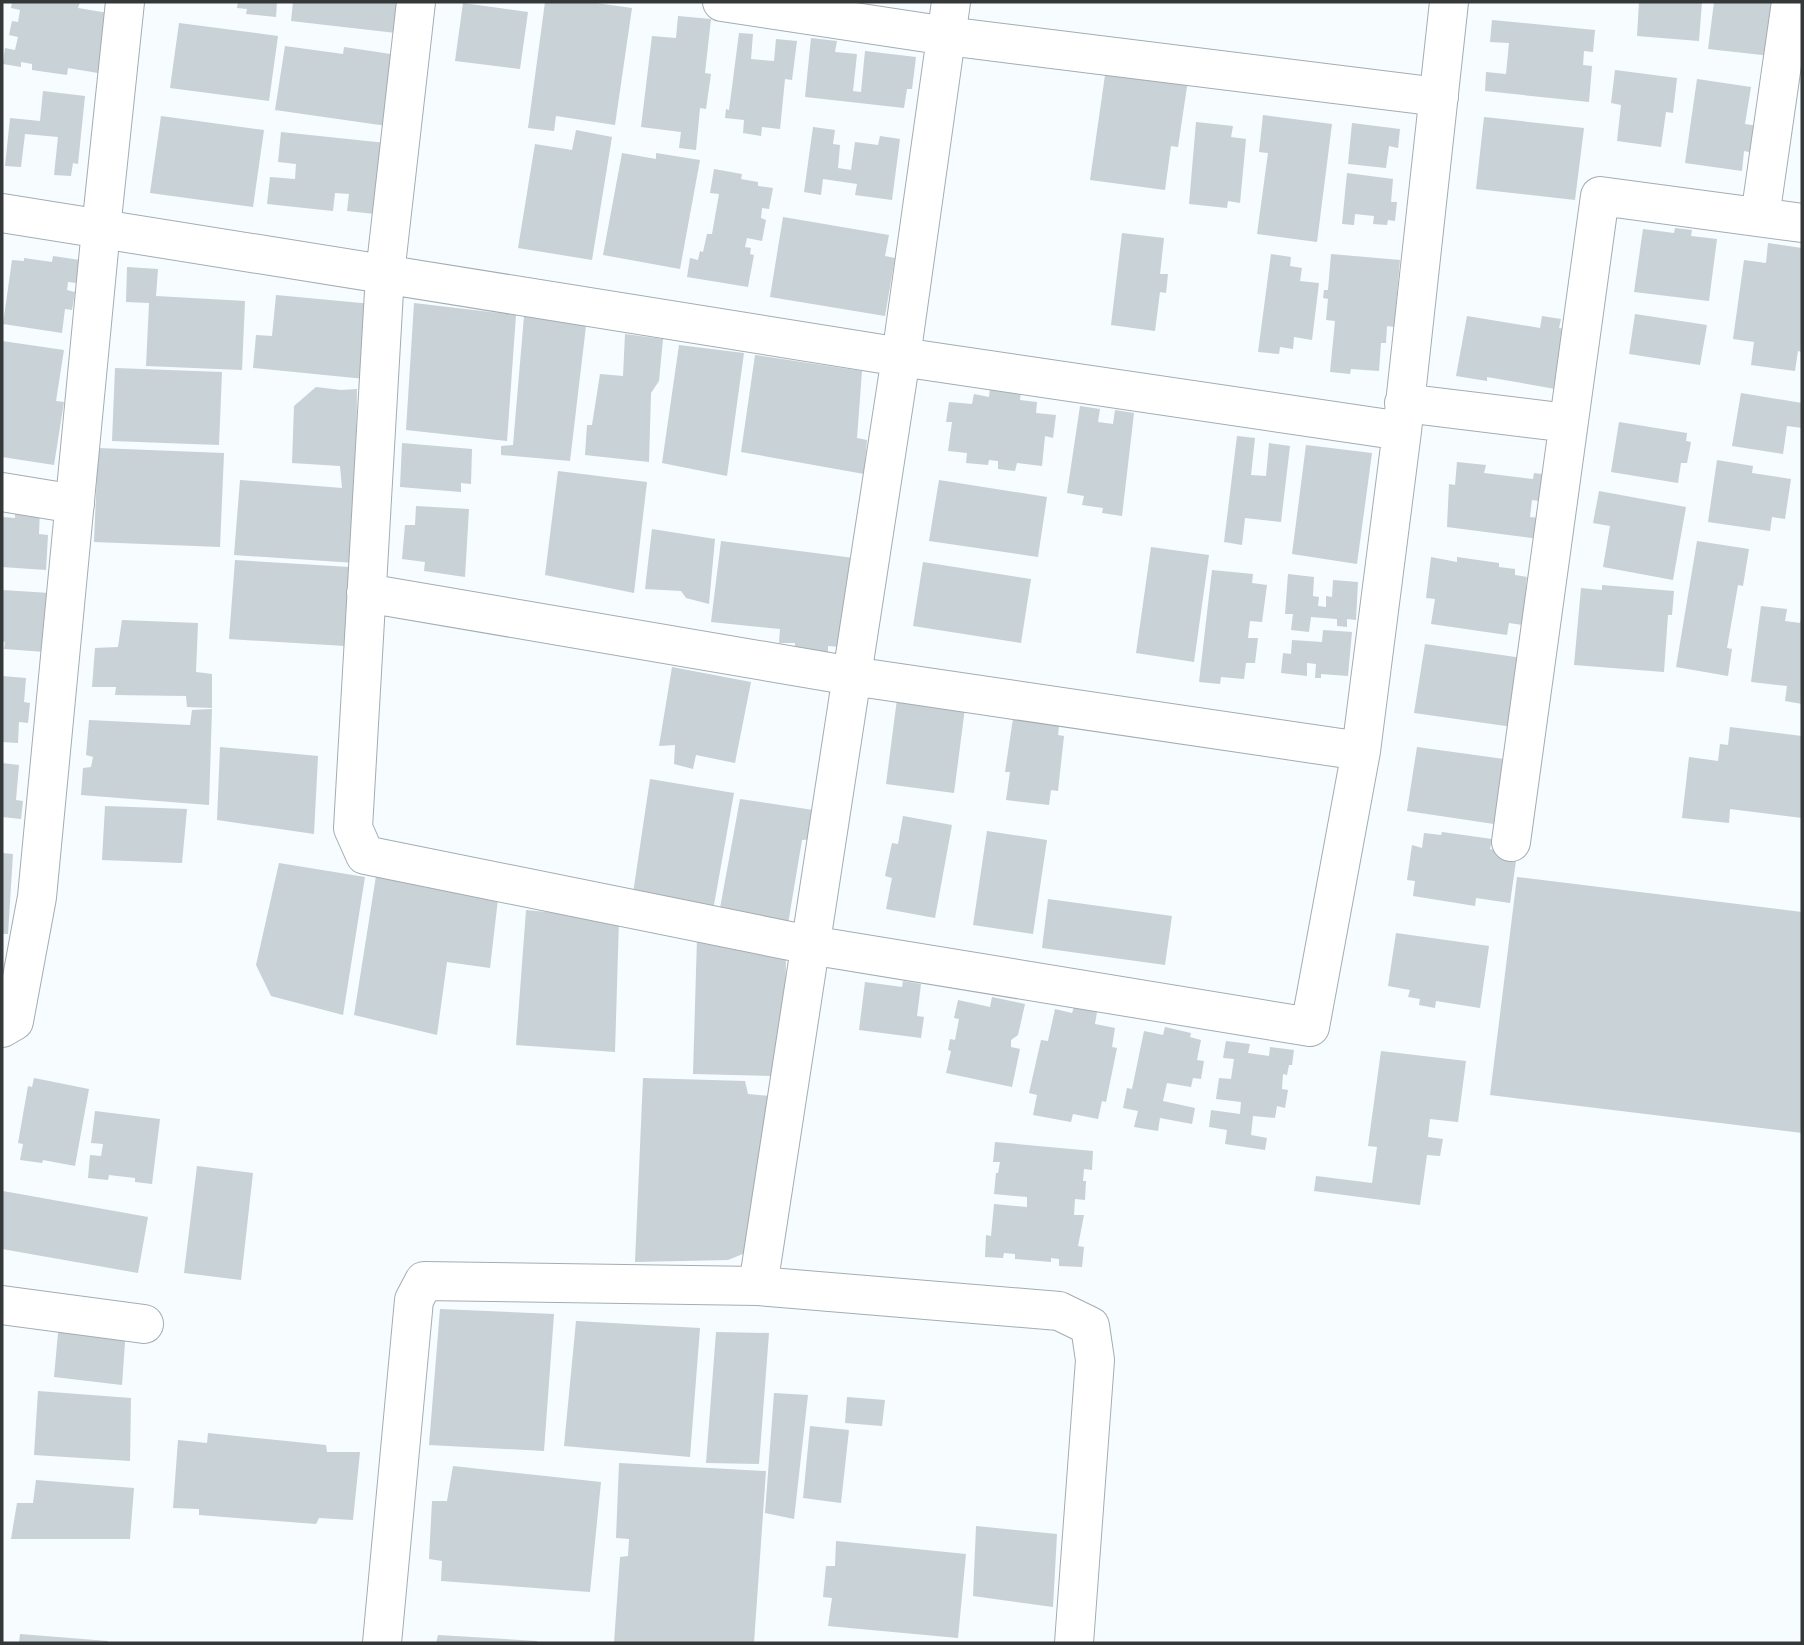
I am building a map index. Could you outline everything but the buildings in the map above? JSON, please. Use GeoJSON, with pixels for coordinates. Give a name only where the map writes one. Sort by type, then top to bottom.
{"type":"FeatureCollection","features":[{"type":"Feature","properties":{"kind":"street"},"geometry":{"type":"LineString","coordinates":[[2,1028],[14,1021],[37,897],[125,2]]}},
{"type":"Feature","properties":{"kind":"street"},"geometry":{"type":"LineString","coordinates":[[416,2],[384,274],[353,828],[366,855],[810,945],[1310,1027],[1361,751],[1403,417],[1449,2]]}},
{"type":"Feature","properties":{"kind":"street"},"geometry":{"type":"LineString","coordinates":[[722,2],[949,19],[1439,97]]}},
{"type":"Feature","properties":{"kind":"street"},"geometry":{"type":"LineString","coordinates":[[1760,217],[1791,2]]}},
{"type":"Feature","properties":{"kind":"street"},"geometry":{"type":"LineString","coordinates":[[758,1286],[901,357],[949,19]]}},
{"type":"Feature","properties":{"kind":"street"},"geometry":{"type":"LineString","coordinates":[[1511,842],[1600,196],[1802,223]]}},
{"type":"Feature","properties":{"kind":"street"},"geometry":{"type":"LineString","coordinates":[[2,213],[901,357],[1403,417],[1568,423]]}},
{"type":"Feature","properties":{"kind":"street"},"geometry":{"type":"LineString","coordinates":[[2,492],[75,504]]}},
{"type":"Feature","properties":{"kind":"street"},"geometry":{"type":"LineString","coordinates":[[366,593],[852,676],[1361,751]]}},
{"type":"Feature","properties":{"kind":"street"},"geometry":{"type":"LineString","coordinates":[[382,1643],[414,1300],[424,1281],[758,1286],[1059,1311],[1090,1326],[1095,1360],[1074,1643]]}},
{"type":"Feature","properties":{"kind":"street"},"geometry":{"type":"LineString","coordinates":[[2,1305],[144,1324]]}}]}
